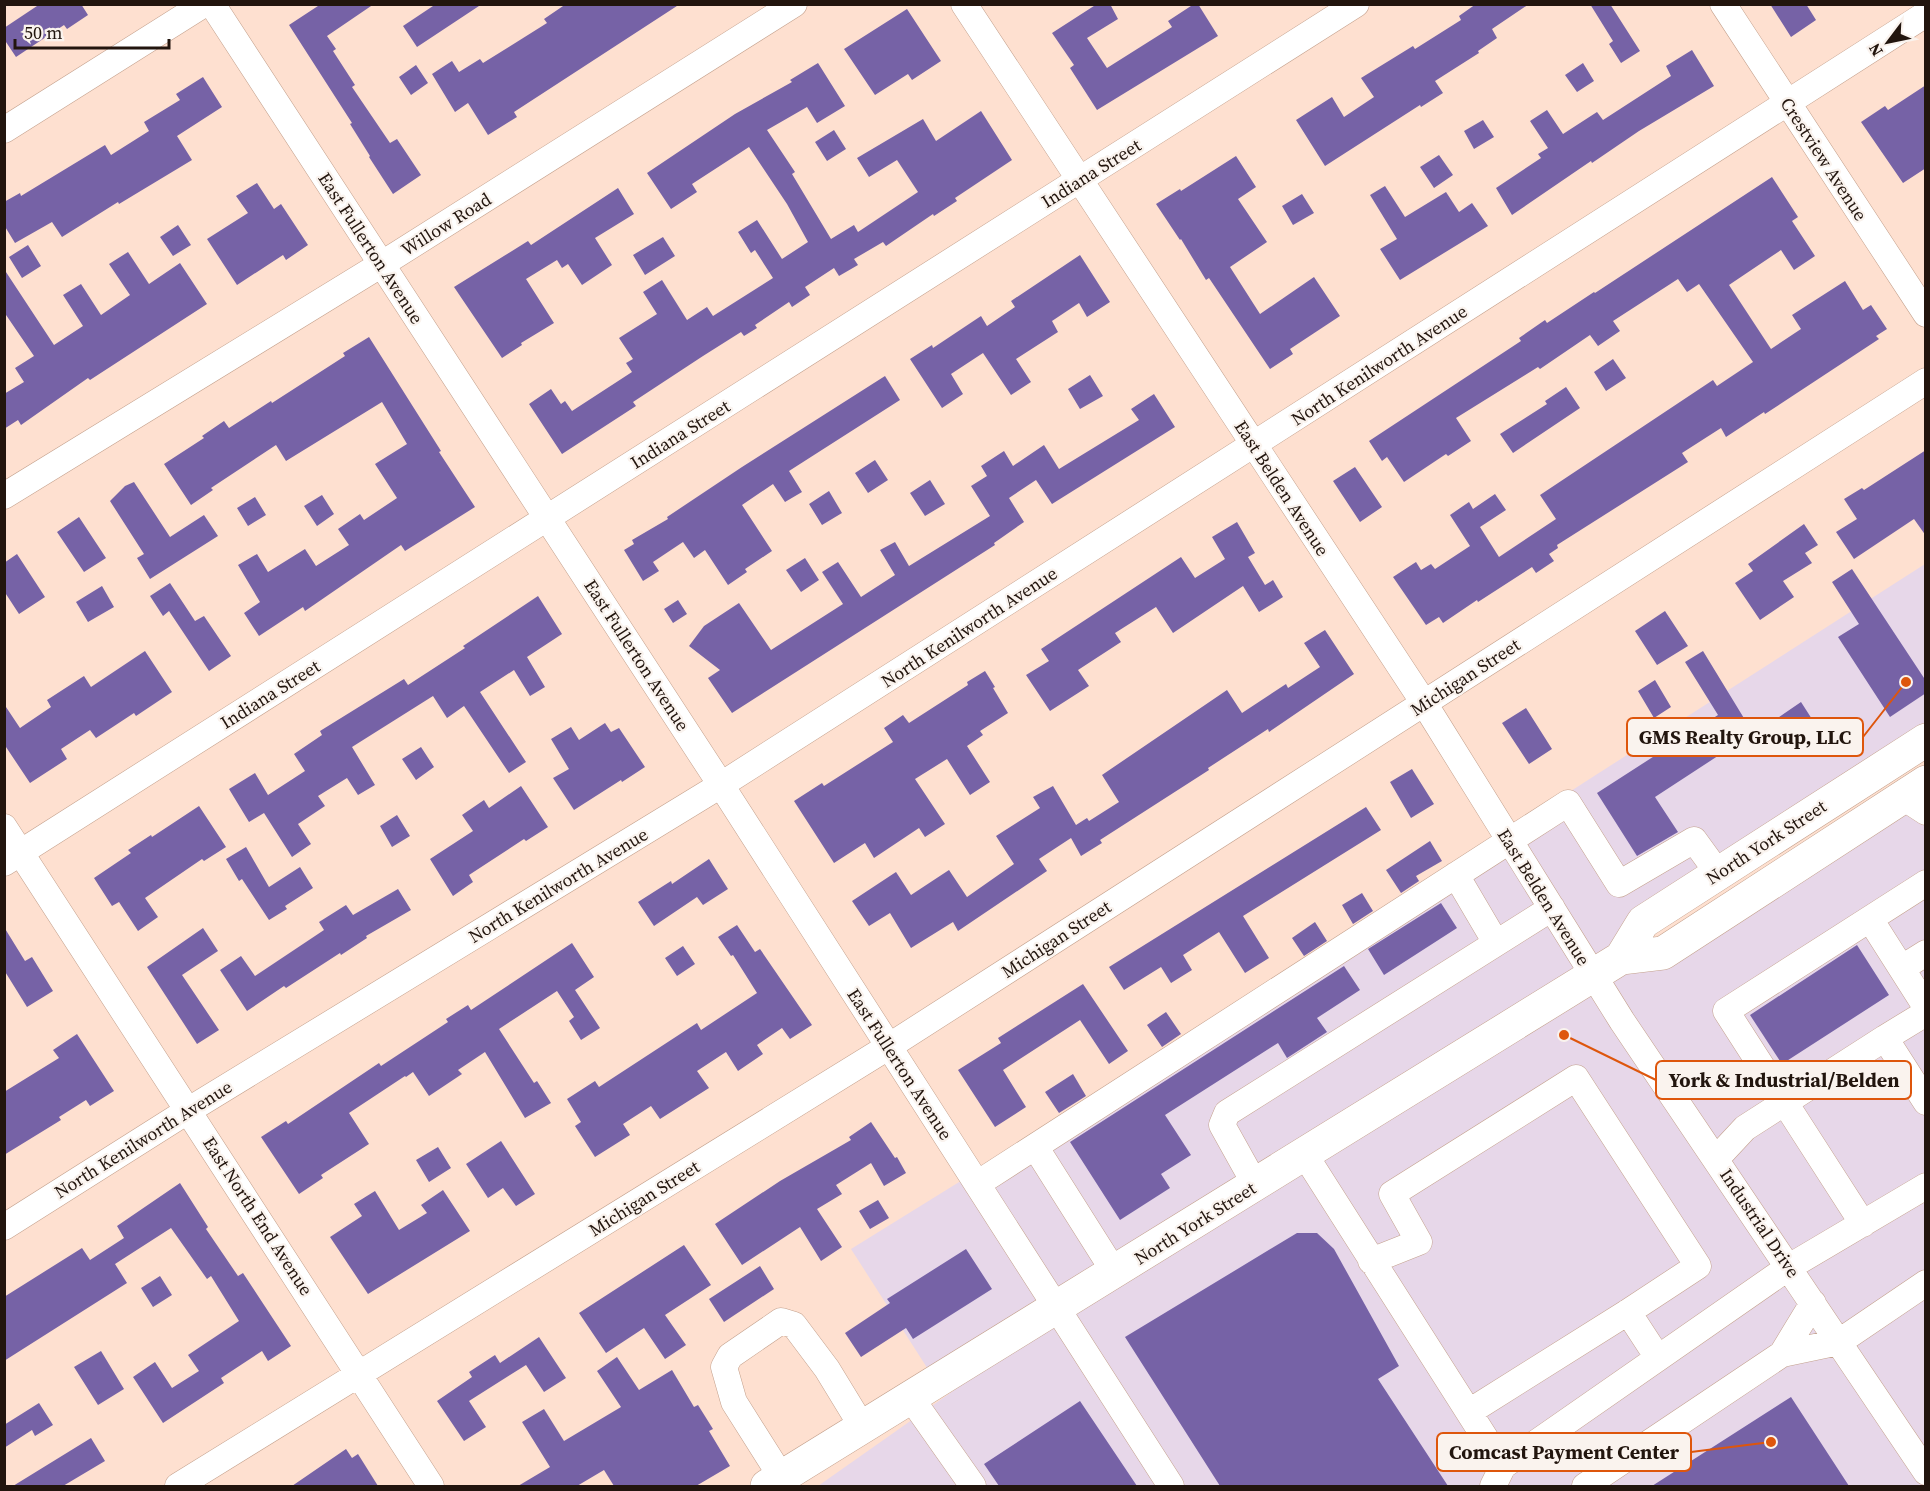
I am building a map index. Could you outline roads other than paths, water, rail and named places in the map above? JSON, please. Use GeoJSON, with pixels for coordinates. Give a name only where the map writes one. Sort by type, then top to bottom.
{"type":"FeatureCollection","features":[{"type":"Feature","properties":{"kind":"main road","name":"North York Street"},"geometry":{"type":"LineString","coordinates":[[774,1482],[1256,1186],[1621,957],[1643,922],[1926,740]]}},
{"type":"Feature","properties":{"kind":"main road","name":"North York Street"},"geometry":{"type":"LineString","coordinates":[[1621,957],[1664,953],[1918,797]]}},
{"type":"Feature","properties":{"kind":"street"},"geometry":{"type":"LineString","coordinates":[[4,130],[204,4]]}},
{"type":"Feature","properties":{"kind":"street","name":"East Fullerton Avenue"},"geometry":{"type":"LineString","coordinates":[[212,4],[721,785],[1171,1486]]}},
{"type":"Feature","properties":{"kind":"street","name":"Willow Road"},"geometry":{"type":"LineString","coordinates":[[4,496],[382,264],[794,4]]}},
{"type":"Feature","properties":{"kind":"street","name":"East Belden Avenue"},"geometry":{"type":"LineString","coordinates":[[964,4],[1424,704],[1593,975]]}},
{"type":"Feature","properties":{"kind":"street","name":"Indiana Street"},"geometry":{"type":"LineString","coordinates":[[13,857],[1356,4]]}},
{"type":"Feature","properties":{"kind":"street","name":"Crestview Avenue"},"geometry":{"type":"LineString","coordinates":[[1723,4],[1926,314]]}},
{"type":"Feature","properties":{"kind":"street","name":"North Kenilworth Avenue"},"geometry":{"type":"LineString","coordinates":[[4,1227],[189,1110],[721,785],[1926,14]]}},
{"type":"Feature","properties":{"kind":"street","name":"Michigan Street"},"geometry":{"type":"LineString","coordinates":[[178,1486],[888,1047],[1926,381]]}},
{"type":"Feature","properties":{"kind":"street"},"geometry":{"type":"LineString","coordinates":[[977,1184],[1568,803],[1619,884],[1695,840],[1718,873]]}},
{"type":"Feature","properties":{"kind":"street","name":"East North End Avenue"},"geometry":{"type":"LineString","coordinates":[[4,827],[13,857],[189,1110],[431,1486]]}},
{"type":"Feature","properties":{"kind":"street"},"geometry":{"type":"LineString","coordinates":[[1456,875],[1496,943]]}},
{"type":"Feature","properties":{"kind":"street"},"geometry":{"type":"LineString","coordinates":[[1863,1224],[1726,1011],[1926,883]]}},
{"type":"Feature","properties":{"kind":"street"},"geometry":{"type":"LineString","coordinates":[[1256,1186],[1222,1125],[1227,1113],[1552,908]]}},
{"type":"Feature","properties":{"kind":"street"},"geometry":{"type":"LineString","coordinates":[[1870,919],[1926,1007]]}},
{"type":"Feature","properties":{"kind":"street"},"geometry":{"type":"LineString","coordinates":[[1902,968],[1926,953]]}},
{"type":"Feature","properties":{"kind":"street","name":"Industrial Drive"},"geometry":{"type":"LineString","coordinates":[[1593,975],[1926,1472]]}},
{"type":"Feature","properties":{"kind":"street"},"geometry":{"type":"LineString","coordinates":[[1716,1158],[1744,1128],[1926,1013]]}},
{"type":"Feature","properties":{"kind":"street"},"geometry":{"type":"LineString","coordinates":[[1885,1038],[1926,1102]]}},
{"type":"Feature","properties":{"kind":"street"},"geometry":{"type":"LineString","coordinates":[[1371,1261],[1419,1242],[1392,1194],[1576,1078],[1698,1266],[1468,1412]]}},
{"type":"Feature","properties":{"kind":"street"},"geometry":{"type":"LineString","coordinates":[[1036,1148],[1115,1273]]}},
{"type":"Feature","properties":{"kind":"street"},"geometry":{"type":"LineString","coordinates":[[1305,1155],[1468,1412],[1498,1476],[1658,1358],[1790,1267],[1926,1186]]}},
{"type":"Feature","properties":{"kind":"street"},"geometry":{"type":"LineString","coordinates":[[1585,1486],[1782,1354],[1839,1342],[1926,1283]]}},
{"type":"Feature","properties":{"kind":"street"},"geometry":{"type":"LineString","coordinates":[[1782,1354],[1813,1303]]}},
{"type":"Feature","properties":{"kind":"street"},"geometry":{"type":"LineString","coordinates":[[1628,1312],[1658,1358]]}},
{"type":"Feature","properties":{"kind":"street"},"geometry":{"type":"LineString","coordinates":[[774,1482],[734,1402],[724,1367],[730,1356],[781,1321],[794,1324],[827,1370],[863,1428]]}},
{"type":"Feature","properties":{"kind":"street"},"geometry":{"type":"LineString","coordinates":[[911,1398],[973,1486]]}},
{"type":"Feature","properties":{"kind":"place","name":"GMS Realty Group, LLC"},"geometry":{"type":"Point","coordinates":[1906,682]}},
{"type":"Feature","properties":{"kind":"place","name":"York & Industrial/Belden"},"geometry":{"type":"Point","coordinates":[1564,1035]}},
{"type":"Feature","properties":{"kind":"place","name":"Comcast Payment Center"},"geometry":{"type":"Point","coordinates":[1771,1442]}}]}
